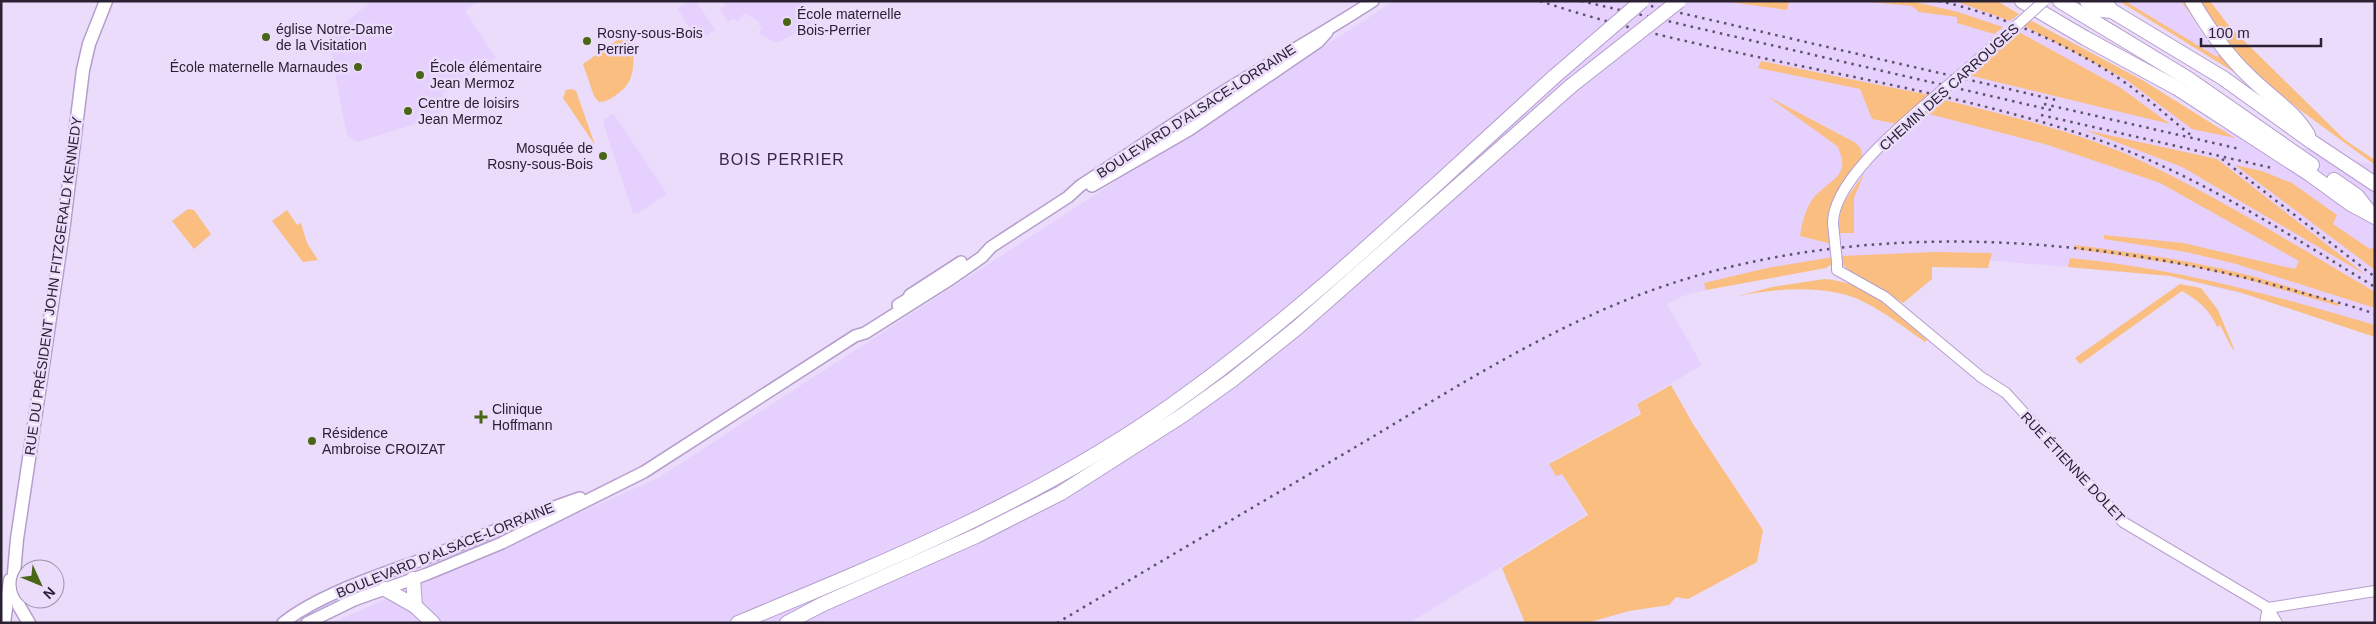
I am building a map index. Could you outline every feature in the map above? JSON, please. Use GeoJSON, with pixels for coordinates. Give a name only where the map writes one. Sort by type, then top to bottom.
{"type":"FeatureCollection","features":[{"type":"Feature","properties":{"kind":"highway"},"geometry":{"type":"LineString","coordinates":[[1555,76],[1631,1]]}},
{"type":"Feature","properties":{"kind":"highway"},"geometry":{"type":"LineString","coordinates":[[738,623],[826,587],[970,521],[1058,476],[1116,442],[1172,405],[1224,367],[1319,289],[1555,76],[1642,1]]}},
{"type":"Feature","properties":{"kind":"highway"},"geometry":{"type":"LineString","coordinates":[[787,623],[976,536],[1061,492],[1183,415],[1232,380],[1298,327],[1664,1]]}},
{"type":"Feature","properties":{"kind":"highway"},"geometry":{"type":"LineString","coordinates":[[1570,86],[1679,1]]}},
{"type":"Feature","properties":{"kind":"highway"},"geometry":{"type":"LineString","coordinates":[[2022,1],[2177,88],[2351,204],[2373,216]]}},
{"type":"Feature","properties":{"kind":"highway"},"geometry":{"type":"LineString","coordinates":[[2060,1],[2187,78],[2357,196],[2373,216]]}},
{"type":"Feature","properties":{"kind":"highway"},"geometry":{"type":"LineString","coordinates":[[2087,1],[2101,10],[2108,6],[2223,78],[2312,142],[2375,184]]}},
{"type":"Feature","properties":{"kind":"highway"},"geometry":{"type":"LineString","coordinates":[[2192,1],[2224,48],[2250,77],[2301,123],[2312,142]]}},
{"type":"Feature","properties":{"kind":"highway"},"geometry":{"type":"LineString","coordinates":[[413,579],[415,606]]}},
{"type":"Feature","properties":{"kind":"highway"},"geometry":{"type":"LineString","coordinates":[[385,589],[415,606],[433,623]]}},
{"type":"Feature","properties":{"kind":"main road","name":"RUE DU PRÉSIDENT JOHN FITZGERALD KENNEDY"},"geometry":{"type":"LineString","coordinates":[[14,573],[19,520],[63,231],[83,70],[89,44],[106,1]]}},
{"type":"Feature","properties":{"kind":"main road","name":"BOULEVARD D'ALSACE-LORRAINE"},"geometry":{"type":"LineString","coordinates":[[854,336],[864,333],[919,299],[982,257],[989,249],[1068,197],[1080,186],[1223,92],[1373,1]]}},
{"type":"Feature","properties":{"kind":"main road","name":"BOULEVARD D'ALSACE-LORRAINE"},"geometry":{"type":"LineString","coordinates":[[307,623],[335,608],[502,543],[647,470],[854,336],[861,329],[960,263],[979,251],[989,249]]}},
{"type":"Feature","properties":{"kind":"main road"},"geometry":{"type":"LineString","coordinates":[[919,299],[922,291],[958,268],[960,263]]}},
{"type":"Feature","properties":{"kind":"main road","name":"BOULEVARD D'ALSACE-LORRAINE"},"geometry":{"type":"LineString","coordinates":[[283,623],[306,608],[352,587],[544,510],[612,487]]}},
{"type":"Feature","properties":{"kind":"main road"},"geometry":{"type":"LineString","coordinates":[[14,573],[15,580]]}},
{"type":"Feature","properties":{"kind":"main road"},"geometry":{"type":"LineString","coordinates":[[6,623],[10,578],[14,573]]}},
{"type":"Feature","properties":{"kind":"main road"},"geometry":{"type":"LineString","coordinates":[[352,587],[373,584],[385,589]]}},
{"type":"Feature","properties":{"kind":"main road"},"geometry":{"type":"LineString","coordinates":[[6,623],[14,616],[18,609]]}},
{"type":"Feature","properties":{"kind":"main road"},"geometry":{"type":"LineString","coordinates":[[21,609],[29,623]]}},
{"type":"Feature","properties":{"kind":"street","name":"CHEMIN DES CARROUGES"},"geometry":{"type":"LineString","coordinates":[[1997,388],[1981,377],[1885,297],[1837,270],[1833,224],[1834,213],[1839,200],[1850,182],[1899,128],[2044,1]]}},
{"type":"Feature","properties":{"kind":"street","name":"RUE ÉTIENNE DOLET"},"geometry":{"type":"LineString","coordinates":[[1997,388],[2006,393],[2123,522],[2268,608],[2277,623]]}},
{"type":"Feature","properties":{"kind":"street"},"geometry":{"type":"LineString","coordinates":[[2264,623],[2268,608],[2375,591]]}},
{"type":"Feature","properties":{"kind":"shaded area"},"geometry":{"type":"Polygon","coordinates":[[[371,1],[479,1],[465,11],[496,58],[443,93],[445,105],[437,117],[361,141],[355,141],[347,135],[328,38],[371,1]]]}},
{"type":"Feature","properties":{"kind":"shaded area"},"geometry":{"type":"Polygon","coordinates":[[[696,1],[715,30],[698,41],[677,8],[696,1]]]}},
{"type":"Feature","properties":{"kind":"shaded area","name":"École maternelle Bois-Perrier"},"geometry":{"type":"Polygon","coordinates":[[[722,1],[804,1],[813,22],[780,42],[775,42],[759,34],[762,27],[758,25],[760,22],[744,13],[738,22],[733,19],[728,22],[719,9],[725,6],[722,1]]]}},
{"type":"Feature","properties":{"kind":"shaded area"},"geometry":{"type":"Polygon","coordinates":[[[1394,1],[1964,1],[2038,25],[2144,81],[2215,127],[2375,165],[2375,336],[2271,301],[2170,276],[1974,259],[1833,259],[1742,280],[1683,296],[1667,304],[1702,365],[1636,404],[1640,413],[1549,463],[1556,476],[1562,473],[1586,515],[1409,623],[332,623],[658,478],[1394,1]]]}},
{"type":"Feature","properties":{"kind":"shaded area"},"geometry":{"type":"Polygon","coordinates":[[[1722,1],[1789,1],[1787,10],[1722,1]]]}},
{"type":"Feature","properties":{"kind":"shaded area"},"geometry":{"type":"Polygon","coordinates":[[[1859,1],[1911,1],[1958,12],[2003,27],[1994,34],[1957,23],[1957,17],[1919,12],[1912,6],[1859,1]]]}},
{"type":"Feature","properties":{"kind":"shaded area"},"geometry":{"type":"Polygon","coordinates":[[[1955,1],[1997,1],[2019,14],[2010,21],[1955,1]]]}},
{"type":"Feature","properties":{"kind":"shaded area"},"geometry":{"type":"Polygon","coordinates":[[[2069,1],[2076,1],[2210,84],[2209,86],[2069,1]]]}},
{"type":"Feature","properties":{"kind":"shaded area"},"geometry":{"type":"Polygon","coordinates":[[[2119,1],[2125,1],[2217,57],[2219,54],[2181,1],[2186,1],[2242,77],[2119,1]]]}},
{"type":"Feature","properties":{"kind":"shaded area"},"geometry":{"type":"Polygon","coordinates":[[[2125,1],[2181,1],[2206,40],[2220,55],[2218,58],[2125,1]]]}},
{"type":"Feature","properties":{"kind":"shaded area"},"geometry":{"type":"Polygon","coordinates":[[[2198,1],[2210,1],[2230,27],[2345,140],[2375,160],[2375,165],[2300,110],[2236,56],[2198,1]]]}},
{"type":"Feature","properties":{"kind":"shaded area"},"geometry":{"type":"Polygon","coordinates":[[[2030,20],[2144,81],[2235,138],[2192,129],[2125,79],[2024,26],[2030,20]]]}},
{"type":"Feature","properties":{"kind":"shaded area"},"geometry":{"type":"Polygon","coordinates":[[[630,31],[632,35],[633,68],[628,83],[610,99],[599,102],[594,96],[583,64],[630,31]]]}},
{"type":"Feature","properties":{"kind":"shaded area"},"geometry":{"type":"Polygon","coordinates":[[[2017,31],[2121,88],[2170,124],[1968,75],[2017,31]]]}},
{"type":"Feature","properties":{"kind":"shaded area"},"geometry":{"type":"Polygon","coordinates":[[[1761,61],[1929,95],[1897,124],[1872,119],[1860,89],[1758,68],[1761,61]]]}},
{"type":"Feature","properties":{"kind":"shaded area"},"geometry":{"type":"Polygon","coordinates":[[[572,89],[576,91],[595,145],[563,98],[566,90],[572,89]]]}},
{"type":"Feature","properties":{"kind":"shaded area"},"geometry":{"type":"Polygon","coordinates":[[[1767,96],[1856,143],[1861,149],[1862,156],[1840,186],[1829,211],[1832,244],[1800,236],[1805,215],[1812,200],[1841,170],[1841,156],[1837,146],[1767,96]]]}},
{"type":"Feature","properties":{"kind":"shaded area"},"geometry":{"type":"Polygon","coordinates":[[[1941,99],[2062,131],[2133,157],[2225,204],[2375,292],[2375,308],[2236,264],[2186,252],[2104,239],[2104,235],[2183,243],[2295,269],[2299,261],[2160,183],[2048,145],[1925,113],[1941,99]]]}},
{"type":"Feature","properties":{"kind":"shaded area"},"geometry":{"type":"Polygon","coordinates":[[[613,113],[667,194],[638,213],[633,213],[604,125],[604,119],[613,113]]]}},
{"type":"Feature","properties":{"kind":"shaded area"},"geometry":{"type":"Polygon","coordinates":[[[2085,130],[2217,159],[2366,275],[2182,167],[2085,130]]]}},
{"type":"Feature","properties":{"kind":"shaded area"},"geometry":{"type":"Polygon","coordinates":[[[2235,165],[2262,171],[2292,183],[2337,215],[2333,224],[2370,249],[2375,247],[2375,270],[2235,165]]]}},
{"type":"Feature","properties":{"kind":"shaded area"},"geometry":{"type":"Polygon","coordinates":[[[1864,174],[1854,198],[1854,233],[1838,233],[1841,206],[1864,174]]]}},
{"type":"Feature","properties":{"kind":"shaded area"},"geometry":{"type":"Polygon","coordinates":[[[188,209],[194,210],[211,234],[194,249],[172,221],[188,209]]]}},
{"type":"Feature","properties":{"kind":"shaded area"},"geometry":{"type":"Polygon","coordinates":[[[287,210],[297,225],[301,223],[307,243],[318,260],[303,262],[272,221],[287,210]]]}},
{"type":"Feature","properties":{"kind":"shaded area"},"geometry":{"type":"Polygon","coordinates":[[[2074,245],[2160,257],[2223,269],[2280,284],[2340,304],[2338,306],[2242,278],[2190,266],[2075,249],[2074,245]]]}},
{"type":"Feature","properties":{"kind":"shaded area"},"geometry":{"type":"Polygon","coordinates":[[[1935,252],[1992,253],[1988,268],[1932,267],[1932,279],[1903,303],[1851,272],[1841,263],[1840,256],[1935,252]]]}},
{"type":"Feature","properties":{"kind":"shaded area"},"geometry":{"type":"Polygon","coordinates":[[[1833,257],[1831,265],[1826,268],[1706,290],[1704,283],[1767,268],[1833,257]]]}},
{"type":"Feature","properties":{"kind":"shaded area"},"geometry":{"type":"Polygon","coordinates":[[[2070,258],[2148,268],[2262,293],[2375,325],[2375,337],[2239,292],[2170,276],[2068,267],[2070,258]]]}},
{"type":"Feature","properties":{"kind":"shaded area"},"geometry":{"type":"Polygon","coordinates":[[[1825,279],[1840,281],[1868,292],[1927,340],[1925,342],[1864,302],[1834,292],[1801,289],[1766,291],[1735,297],[1772,287],[1825,279]]]}},
{"type":"Feature","properties":{"kind":"shaded area"},"geometry":{"type":"Polygon","coordinates":[[[2180,284],[2201,288],[2218,310],[2233,350],[2220,325],[2217,327],[2211,315],[2203,306],[2182,291],[2080,364],[2075,358],[2180,284]]]}},
{"type":"Feature","properties":{"kind":"shaded area"},"geometry":{"type":"Polygon","coordinates":[[[1671,385],[1693,424],[1763,530],[1757,562],[1688,599],[1676,597],[1669,605],[1629,611],[1587,623],[1525,623],[1502,568],[1588,515],[1562,474],[1556,476],[1549,464],[1641,414],[1637,404],[1671,385]]]}},
{"type":"Feature","properties":{"kind":"railway"},"geometry":{"type":"LineString","coordinates":[[1540,1],[1675,39],[1951,98],[2087,136],[2163,166],[2199,184],[2271,224],[2375,287]]}},
{"type":"Feature","properties":{"kind":"railway"},"geometry":{"type":"LineString","coordinates":[[1581,1],[2051,110]]}},
{"type":"Feature","properties":{"kind":"railway"},"geometry":{"type":"LineString","coordinates":[[1629,1],[2056,100]]}},
{"type":"Feature","properties":{"kind":"railway"},"geometry":{"type":"LineString","coordinates":[[1939,1],[1964,7],[2017,25],[2095,63],[2146,98],[2192,136]]}},
{"type":"Feature","properties":{"kind":"railway"},"geometry":{"type":"LineString","coordinates":[[2044,104],[2240,149]]}},
{"type":"Feature","properties":{"kind":"railway"},"geometry":{"type":"LineString","coordinates":[[2041,115],[2272,168]]}},
{"type":"Feature","properties":{"kind":"railway"},"geometry":{"type":"LineString","coordinates":[[2222,159],[2375,277]]}},
{"type":"Feature","properties":{"kind":"railway"},"geometry":{"type":"LineString","coordinates":[[1057,623],[1502,360],[1610,307],[1647,292],[1725,268],[1806,252],[1889,243],[1973,242],[2056,246],[2139,257],[2220,272],[2375,314]]}},
{"type":"Feature","properties":{"kind":"place","name":"École maternelle Bois-Perrier"},"geometry":{"type":"Point","coordinates":[787,22]}},
{"type":"Feature","properties":{"kind":"place","name":"église Notre-Dame de la Visitation"},"geometry":{"type":"Point","coordinates":[266,37]}},
{"type":"Feature","properties":{"kind":"place","name":"Rosny-sous-Bois Perrier"},"geometry":{"type":"Point","coordinates":[587,41]}},
{"type":"Feature","properties":{"kind":"place","name":"École maternelle Marnaudes"},"geometry":{"type":"Point","coordinates":[358,67]}},
{"type":"Feature","properties":{"kind":"place","name":"École élémentaire Jean Mermoz"},"geometry":{"type":"Point","coordinates":[420,75]}},
{"type":"Feature","properties":{"kind":"place","name":"Centre de loisirs Jean Mermoz"},"geometry":{"type":"Point","coordinates":[408,111]}},
{"type":"Feature","properties":{"kind":"place","name":"Mosquée de Rosny-sous-Bois"},"geometry":{"type":"Point","coordinates":[603,156]}},
{"type":"Feature","properties":{"kind":"place","name":"Clinique Hoffmann"},"geometry":{"type":"Point","coordinates":[481,417]}},
{"type":"Feature","properties":{"kind":"place","name":"Résidence Ambroise CROIZAT"},"geometry":{"type":"Point","coordinates":[312,441]}},
{"type":"Feature","properties":{"kind":"district","name":"BOIS PERRIER"},"geometry":{"type":"Point","coordinates":[782,159]}}]}
